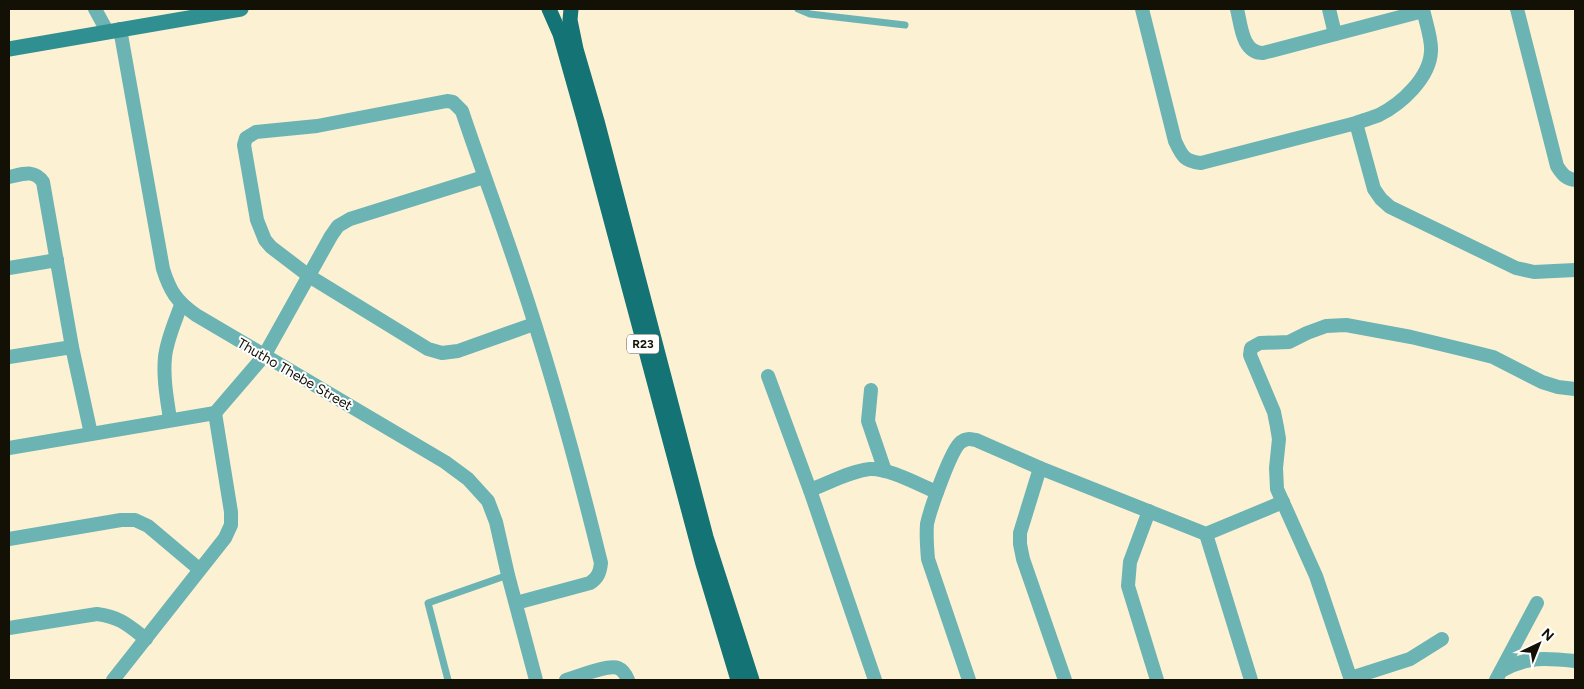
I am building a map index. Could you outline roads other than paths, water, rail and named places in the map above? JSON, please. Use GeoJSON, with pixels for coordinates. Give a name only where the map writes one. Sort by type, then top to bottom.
{"type":"FeatureCollection","features":[{"type":"Feature","properties":{"kind":"main road","name":"R23"},"geometry":{"type":"LineString","coordinates":[[549,9],[560,34],[584,119],[703,564],[738,680]]}},
{"type":"Feature","properties":{"kind":"main road","name":"R23"},"geometry":{"type":"LineString","coordinates":[[571,9],[570,20],[576,49],[597,121],[706,536],[752,680]]}},
{"type":"Feature","properties":{"kind":"street","name":"Thutho Thebe Street"},"geometry":{"type":"LineString","coordinates":[[95,9],[113,30],[163,269],[169,288],[181,305],[445,462],[468,479],[488,502],[496,522],[536,680]]}},
{"type":"Feature","properties":{"kind":"street"},"geometry":{"type":"LineString","coordinates":[[9,49],[241,9]]}},
{"type":"Feature","properties":{"kind":"street"},"geometry":{"type":"LineString","coordinates":[[1142,9],[1175,141],[1181,155],[1189,162],[1201,163],[1356,123],[1378,115],[1395,106],[1419,82],[1429,64],[1432,50],[1423,10],[1264,53],[1256,53],[1246,43],[1237,9]]}},
{"type":"Feature","properties":{"kind":"street"},"geometry":{"type":"LineString","coordinates":[[1329,9],[1335,34]]}},
{"type":"Feature","properties":{"kind":"street"},"geometry":{"type":"LineString","coordinates":[[1517,9],[1557,166],[1562,175],[1570,180],[1575,180]]}},
{"type":"Feature","properties":{"kind":"street"},"geometry":{"type":"LineString","coordinates":[[516,603],[590,582],[599,574],[601,563],[584,493],[534,324],[519,274],[462,111],[453,102],[447,101],[317,126],[256,132],[246,138],[244,145],[257,220],[261,232],[271,247],[309,276],[428,349],[442,353],[458,351],[534,324]]}},
{"type":"Feature","properties":{"kind":"street"},"geometry":{"type":"LineString","coordinates":[[1356,123],[1374,189],[1390,207],[1516,268],[1534,272],[1575,270]]}},
{"type":"Feature","properties":{"kind":"street"},"geometry":{"type":"LineString","coordinates":[[9,176],[34,174],[44,182],[72,347],[91,434]]}},
{"type":"Feature","properties":{"kind":"street"},"geometry":{"type":"LineString","coordinates":[[9,448],[170,419],[215,413],[264,356],[338,226],[350,219],[484,177]]}},
{"type":"Feature","properties":{"kind":"street"},"geometry":{"type":"LineString","coordinates":[[9,268],[57,260]]}},
{"type":"Feature","properties":{"kind":"street"},"geometry":{"type":"LineString","coordinates":[[170,419],[164,374],[165,357],[168,339],[181,305]]}},
{"type":"Feature","properties":{"kind":"street"},"geometry":{"type":"LineString","coordinates":[[1442,639],[1410,659],[1351,679],[1316,576],[1275,481],[1279,439],[1274,412],[1249,352],[1260,343],[1289,342],[1307,332],[1326,326],[1346,325],[1411,337],[1493,357],[1542,382],[1558,387],[1575,389]]}},
{"type":"Feature","properties":{"kind":"street"},"geometry":{"type":"LineString","coordinates":[[9,357],[72,347]]}},
{"type":"Feature","properties":{"kind":"street"},"geometry":{"type":"LineString","coordinates":[[768,376],[810,490],[875,680]]}},
{"type":"Feature","properties":{"kind":"street"},"geometry":{"type":"LineString","coordinates":[[871,390],[868,421],[885,471]]}},
{"type":"Feature","properties":{"kind":"street"},"geometry":{"type":"LineString","coordinates":[[113,680],[198,569],[225,538],[231,525],[231,512],[215,413]]}},
{"type":"Feature","properties":{"kind":"street"},"geometry":{"type":"LineString","coordinates":[[968,680],[928,559],[926,542],[928,523],[937,492],[955,448],[960,442],[968,439],[976,440],[1040,468],[1206,534],[1283,502]]}},
{"type":"Feature","properties":{"kind":"street"},"geometry":{"type":"LineString","coordinates":[[1040,468],[1020,532],[1020,544],[1023,559],[1065,680]]}},
{"type":"Feature","properties":{"kind":"street"},"geometry":{"type":"LineString","coordinates":[[810,490],[871,469],[885,471],[937,492]]}},
{"type":"Feature","properties":{"kind":"street"},"geometry":{"type":"LineString","coordinates":[[1149,511],[1130,562],[1128,586],[1157,680]]}},
{"type":"Feature","properties":{"kind":"street"},"geometry":{"type":"LineString","coordinates":[[9,539],[121,520],[135,520],[148,526],[198,569]]}},
{"type":"Feature","properties":{"kind":"street"},"geometry":{"type":"LineString","coordinates":[[1206,534],[1251,680]]}},
{"type":"Feature","properties":{"kind":"street"},"geometry":{"type":"LineString","coordinates":[[1499,676],[1537,603]]}},
{"type":"Feature","properties":{"kind":"street"},"geometry":{"type":"LineString","coordinates":[[9,628],[97,614],[122,620],[146,639]]}},
{"type":"Feature","properties":{"kind":"street"},"geometry":{"type":"LineString","coordinates":[[1499,676],[1519,662],[1550,659],[1575,661]]}},
{"type":"Feature","properties":{"kind":"street"},"geometry":{"type":"LineString","coordinates":[[566,680],[610,667],[619,668],[624,672],[628,680]]}},
{"type":"Feature","properties":{"kind":"lane"},"geometry":{"type":"LineString","coordinates":[[798,9],[810,14],[905,25]]}},
{"type":"Feature","properties":{"kind":"lane"},"geometry":{"type":"LineString","coordinates":[[448,680],[428,603],[508,575]]}}]}
